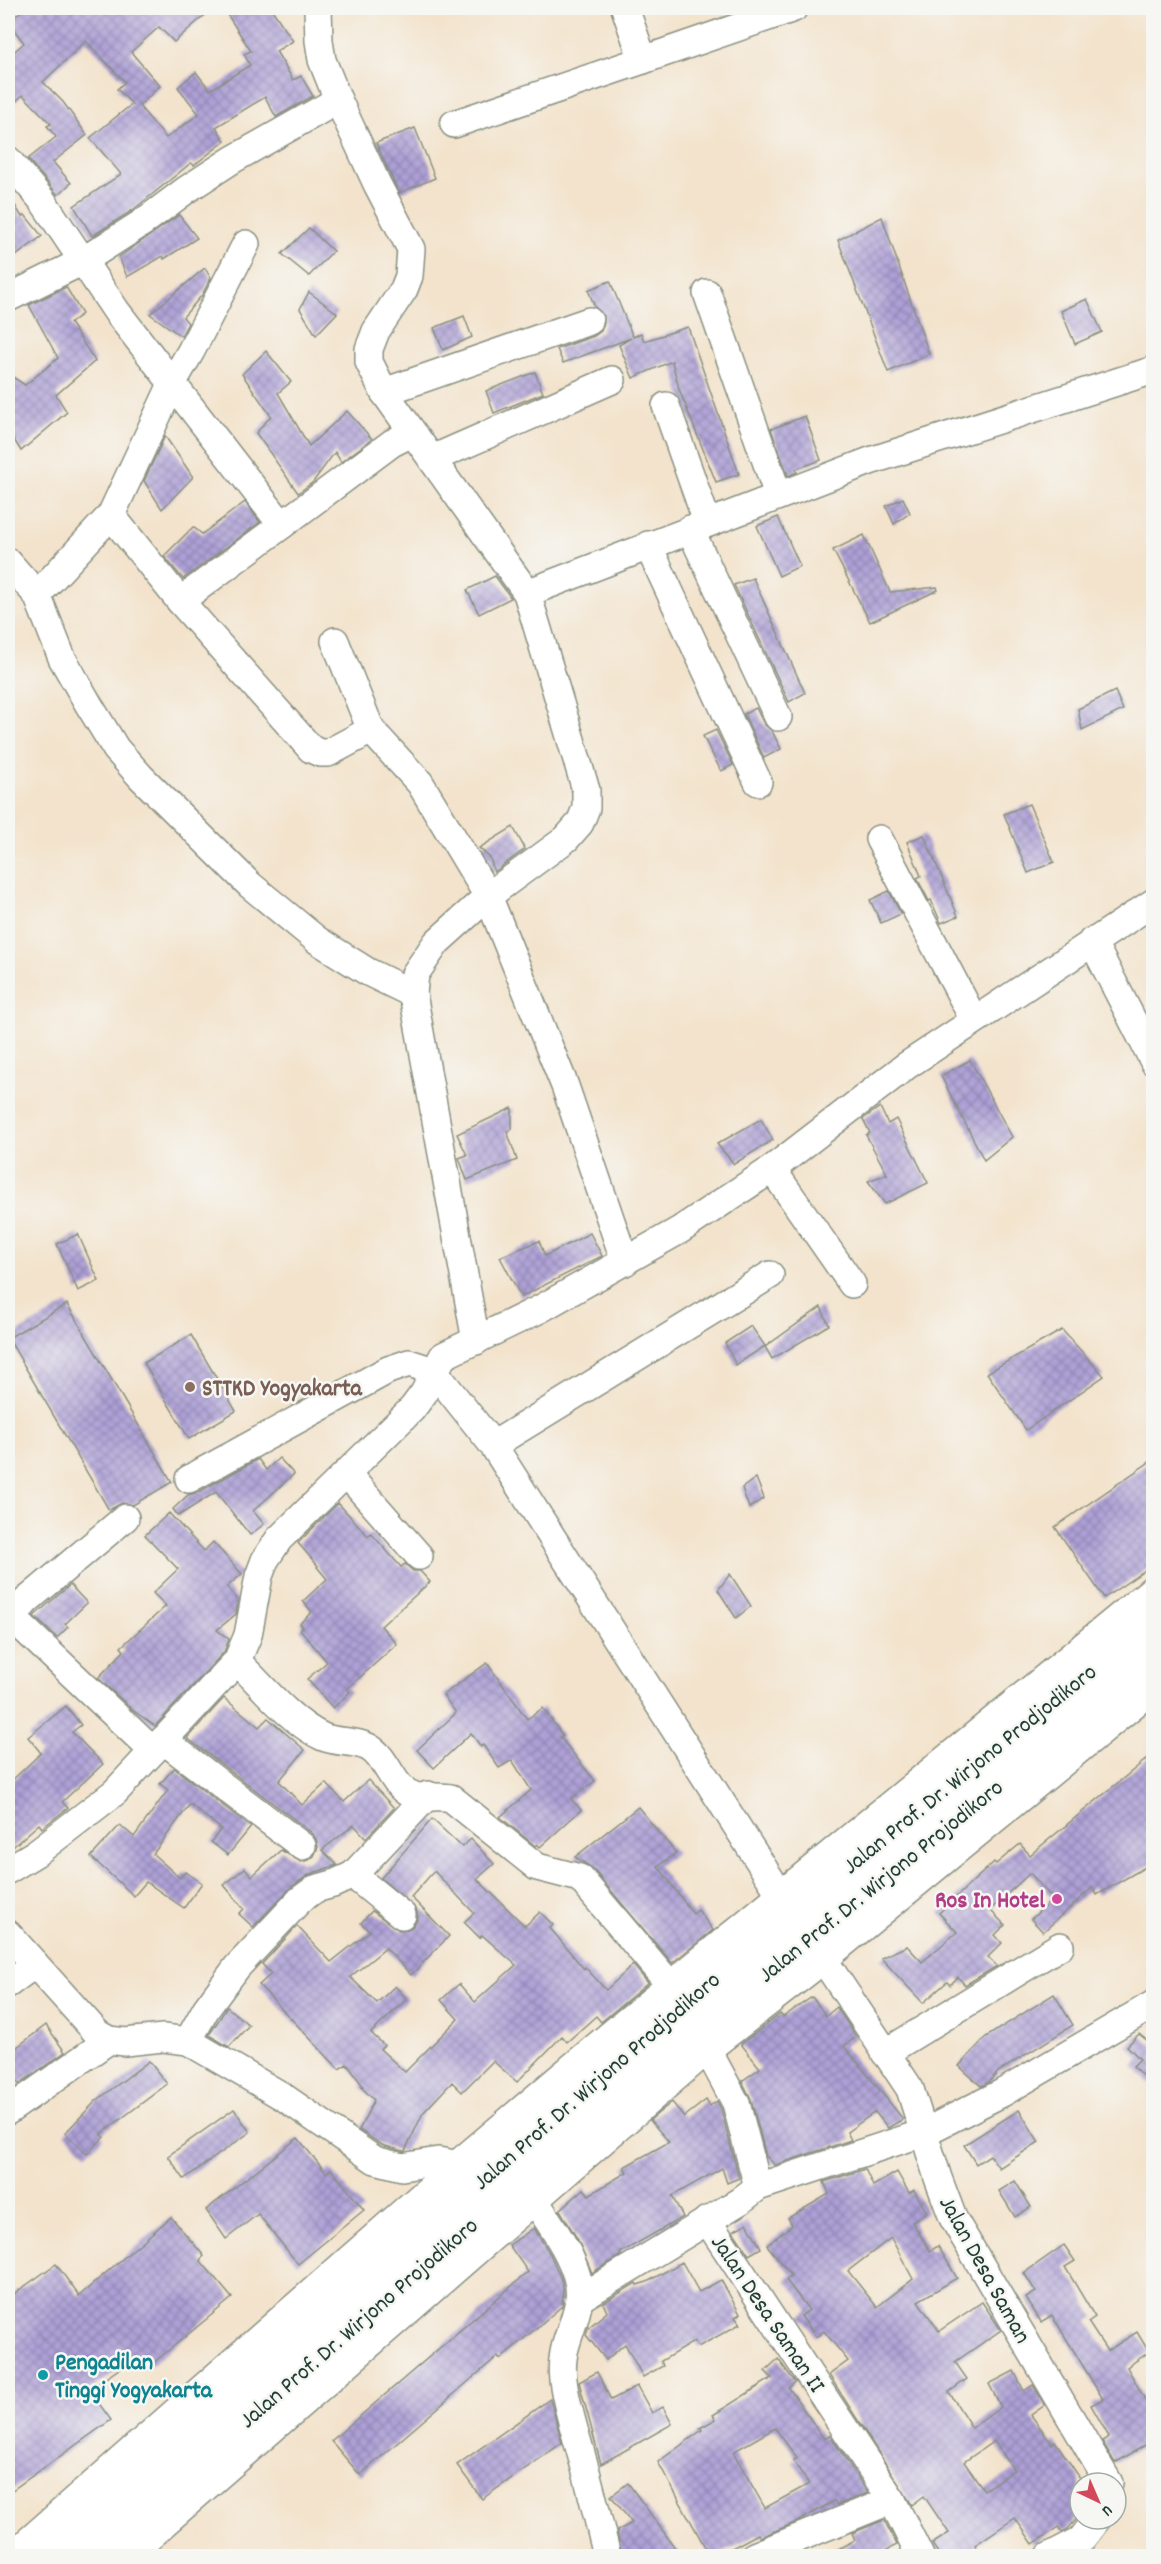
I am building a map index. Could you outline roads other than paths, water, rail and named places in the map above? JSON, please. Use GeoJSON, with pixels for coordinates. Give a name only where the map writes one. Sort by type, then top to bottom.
{"type":"FeatureCollection","features":[{"type":"Feature","properties":{"kind":"main road"},"geometry":{"type":"LineString","coordinates":[[100,2541],[462,2165],[782,1897],[1098,1650],[1154,1592]]}},
{"type":"Feature","properties":{"kind":"main road","name":"Jalan Prof. Dr. Wirjono Prodjodikoro"},"geometry":{"type":"LineString","coordinates":[[53,2556],[100,2541],[639,2041],[1098,1650],[1154,1620]]}},
{"type":"Feature","properties":{"kind":"main road","name":"Jalan Prof. Dr. Wirjono Projodikoro"},"geometry":{"type":"LineString","coordinates":[[100,2541],[693,2032],[970,1808],[1093,1702],[1154,1655]]}},
{"type":"Feature","properties":{"kind":"main road"},"geometry":{"type":"LineString","coordinates":[[16,2556],[100,2541],[533,2198],[706,2047],[822,1957],[1154,1684]]}},
{"type":"Feature","properties":{"kind":"street"},"geometry":{"type":"LineString","coordinates":[[318,8],[322,60],[338,100],[411,249],[410,276],[376,331],[369,349],[369,362],[384,392],[412,433],[527,593],[586,790],[586,808],[580,823],[566,839],[488,897],[437,942],[415,974],[413,994],[476,1341]]}},
{"type":"Feature","properties":{"kind":"street"},"geometry":{"type":"LineString","coordinates":[[625,8],[643,60]]}},
{"type":"Feature","properties":{"kind":"street"},"geometry":{"type":"LineString","coordinates":[[454,124],[794,8]]}},
{"type":"Feature","properties":{"kind":"street"},"geometry":{"type":"LineString","coordinates":[[8,298],[81,262],[142,223],[186,190],[232,160],[338,100]]}},
{"type":"Feature","properties":{"kind":"street"},"geometry":{"type":"LineString","coordinates":[[8,159],[42,200],[81,262],[117,312],[282,525]]}},
{"type":"Feature","properties":{"kind":"street"},"geometry":{"type":"LineString","coordinates":[[37,595],[111,515],[173,382],[246,244]]}},
{"type":"Feature","properties":{"kind":"street"},"geometry":{"type":"LineString","coordinates":[[707,293],[778,495]]}},
{"type":"Feature","properties":{"kind":"street"},"geometry":{"type":"LineString","coordinates":[[384,392],[589,321]]}},
{"type":"Feature","properties":{"kind":"street"},"geometry":{"type":"LineString","coordinates":[[527,593],[778,495],[930,440],[1154,370]]}},
{"type":"Feature","properties":{"kind":"street"},"geometry":{"type":"LineString","coordinates":[[432,459],[612,380]]}},
{"type":"Feature","properties":{"kind":"street"},"geometry":{"type":"LineString","coordinates":[[666,406],[699,525],[777,717]]}},
{"type":"Feature","properties":{"kind":"street"},"geometry":{"type":"LineString","coordinates":[[180,601],[392,443],[412,433]]}},
{"type":"Feature","properties":{"kind":"street"},"geometry":{"type":"LineString","coordinates":[[111,515],[180,601],[311,749],[320,753],[328,753],[371,730]]}},
{"type":"Feature","properties":{"kind":"street"},"geometry":{"type":"LineString","coordinates":[[648,545],[758,782]]}},
{"type":"Feature","properties":{"kind":"street"},"geometry":{"type":"LineString","coordinates":[[8,562],[37,595],[62,658],[88,705],[116,749],[141,777],[250,885],[317,940],[368,972],[413,994]]}},
{"type":"Feature","properties":{"kind":"street"},"geometry":{"type":"LineString","coordinates":[[335,641],[371,730],[420,783],[488,897],[565,1086],[625,1262]]}},
{"type":"Feature","properties":{"kind":"street"},"geometry":{"type":"LineString","coordinates":[[879,839],[974,1020]]}},
{"type":"Feature","properties":{"kind":"street"},"geometry":{"type":"LineString","coordinates":[[8,1870],[36,1853],[115,1792],[237,1662],[248,1635],[259,1576],[265,1560],[279,1539],[412,1409],[424,1393],[443,1356],[540,1309],[680,1230],[772,1169],[906,1066],[1154,902]]}},
{"type":"Feature","properties":{"kind":"street"},"geometry":{"type":"LineString","coordinates":[[1092,941],[1154,1062]]}},
{"type":"Feature","properties":{"kind":"street"},"geometry":{"type":"LineString","coordinates":[[772,1169],[852,1284]]}},
{"type":"Feature","properties":{"kind":"street"},"geometry":{"type":"LineString","coordinates":[[493,1445],[770,1275]]}},
{"type":"Feature","properties":{"kind":"street"},"geometry":{"type":"LineString","coordinates":[[189,1479],[388,1370],[409,1363],[434,1371],[493,1445],[782,1897]]}},
{"type":"Feature","properties":{"kind":"street"},"geometry":{"type":"LineString","coordinates":[[347,1474],[419,1556]]}},
{"type":"Feature","properties":{"kind":"street"},"geometry":{"type":"LineString","coordinates":[[125,1518],[26,1601],[17,1612],[17,1622],[82,1686],[158,1746],[302,1846]]}},
{"type":"Feature","properties":{"kind":"street"},"geometry":{"type":"LineString","coordinates":[[237,1662],[298,1720],[323,1737],[368,1747],[382,1759],[397,1784],[415,1796],[441,1795],[451,1798],[537,1867],[580,1878],[672,1987]]}},
{"type":"Feature","properties":{"kind":"street"},"geometry":{"type":"LineString","coordinates":[[188,2041],[206,2009],[237,1967],[300,1900],[315,1889],[353,1875],[428,1795]]}},
{"type":"Feature","properties":{"kind":"street"},"geometry":{"type":"LineString","coordinates":[[353,1875],[402,1915]]}},
{"type":"Feature","properties":{"kind":"street"},"geometry":{"type":"LineString","coordinates":[[8,1934],[98,2034],[109,2040],[124,2042],[163,2038],[188,2041],[282,2096],[375,2160],[402,2166],[438,2161],[462,2165]]}},
{"type":"Feature","properties":{"kind":"street"},"geometry":{"type":"LineString","coordinates":[[885,2053],[1060,1946]]}},
{"type":"Feature","properties":{"kind":"street","name":"Jalan Desa Saman"},"geometry":{"type":"LineString","coordinates":[[822,1957],[910,2089],[953,2218],[1102,2471]]}},
{"type":"Feature","properties":{"kind":"street"},"geometry":{"type":"LineString","coordinates":[[8,1984],[35,1964]]}},
{"type":"Feature","properties":{"kind":"street","name":"Jalan Desa Saman II"},"geometry":{"type":"LineString","coordinates":[[920,2556],[892,2500],[707,2220],[758,2187],[923,2133],[1002,2093],[1154,2004]]}},
{"type":"Feature","properties":{"kind":"street"},"geometry":{"type":"LineString","coordinates":[[8,2111],[109,2040]]}},
{"type":"Feature","properties":{"kind":"street"},"geometry":{"type":"LineString","coordinates":[[706,2047],[736,2103],[758,2187]]}},
{"type":"Feature","properties":{"kind":"street"},"geometry":{"type":"LineString","coordinates":[[533,2198],[568,2255],[577,2277],[579,2300],[562,2355],[563,2376],[567,2404],[586,2469],[607,2556]]}},
{"type":"Feature","properties":{"kind":"street"},"geometry":{"type":"LineString","coordinates":[[579,2300],[707,2220]]}},
{"type":"Feature","properties":{"kind":"street"},"geometry":{"type":"LineString","coordinates":[[763,2554],[892,2500]]}},
{"type":"Feature","properties":{"kind":"street"},"geometry":{"type":"LineString","coordinates":[[1050,2556],[1089,2538]]}},
{"type":"Feature","properties":{"kind":"place","name":"STTKD Yogyakarta"},"geometry":{"type":"Point","coordinates":[190,1387]}},
{"type":"Feature","properties":{"kind":"place","name":"Ros In Hotel"},"geometry":{"type":"Point","coordinates":[1057,1899]}},
{"type":"Feature","properties":{"kind":"place","name":"Pengadilan Tinggi Yogyakarta"},"geometry":{"type":"Point","coordinates":[43,2375]}}]}
